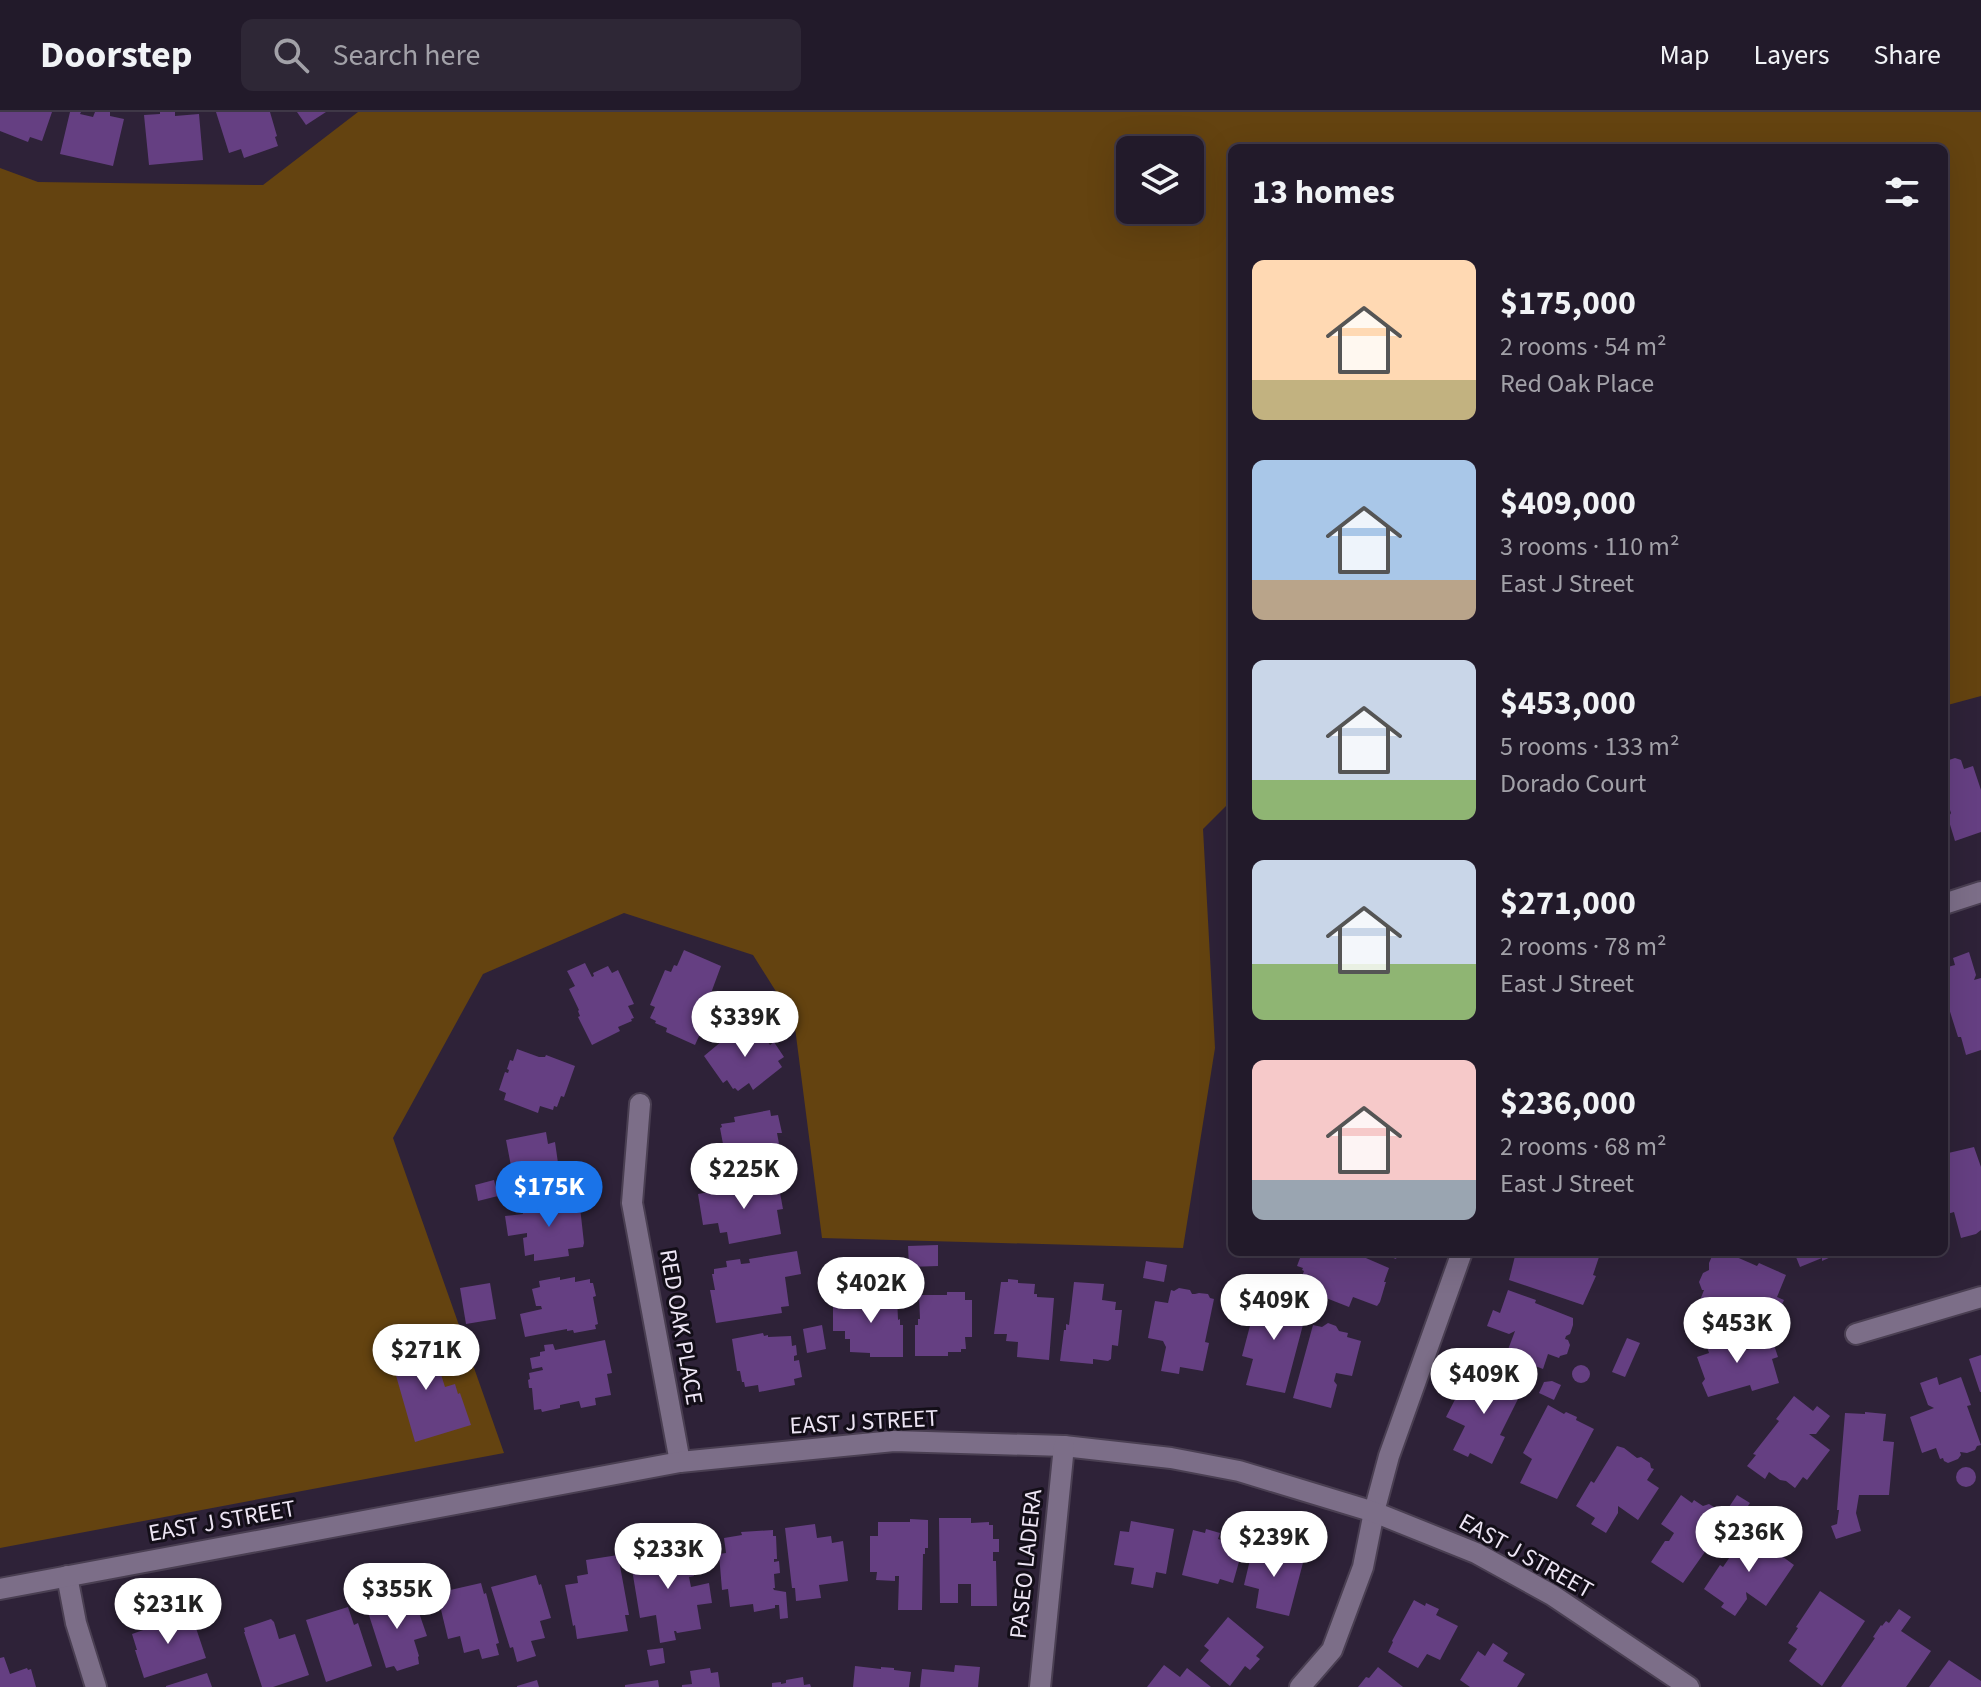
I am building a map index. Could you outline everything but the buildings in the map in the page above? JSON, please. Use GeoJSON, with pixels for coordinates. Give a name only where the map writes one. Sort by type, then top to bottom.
{"type":"FeatureCollection","features":[{"type":"Feature","properties":{"kind":"street"},"geometry":{"type":"LineString","coordinates":[[1948,903],[1981,892]]}},
{"type":"Feature","properties":{"kind":"street","name":"RED OAK PLACE"},"geometry":{"type":"LineString","coordinates":[[640,1104],[632,1203],[680,1462]]}},
{"type":"Feature","properties":{"kind":"street"},"geometry":{"type":"LineString","coordinates":[[1300,1687],[1332,1650],[1363,1567],[1389,1456],[1461,1256]]}},
{"type":"Feature","properties":{"kind":"street"},"geometry":{"type":"LineString","coordinates":[[1856,1334],[1981,1297]]}},
{"type":"Feature","properties":{"kind":"street","name":"EAST J STREET"},"geometry":{"type":"LineString","coordinates":[[0,1589],[680,1462],[894,1441],[1064,1446],[1171,1458],[1239,1471],[1374,1512],[1476,1553],[1552,1595],[1689,1687]]}},
{"type":"Feature","properties":{"kind":"street","name":"PASEO LADERA"},"geometry":{"type":"LineString","coordinates":[[1040,1687],[1064,1446]]}},
{"type":"Feature","properties":{"kind":"street"},"geometry":{"type":"LineString","coordinates":[[67,1576],[76,1623],[96,1687]]}},
{"type":"Feature","properties":{"kind":"shaded area"},"geometry":{"type":"Polygon","coordinates":[[[358,112],[1981,112],[1981,696],[1948,705],[1948,144],[1228,144],[1228,804],[1203,829],[1215,1048],[1183,1248],[822,1238],[794,1020],[753,955],[624,913],[483,974],[393,1138],[504,1453],[0,1548],[0,168],[38,182],[263,185],[358,112]]]}}]}
